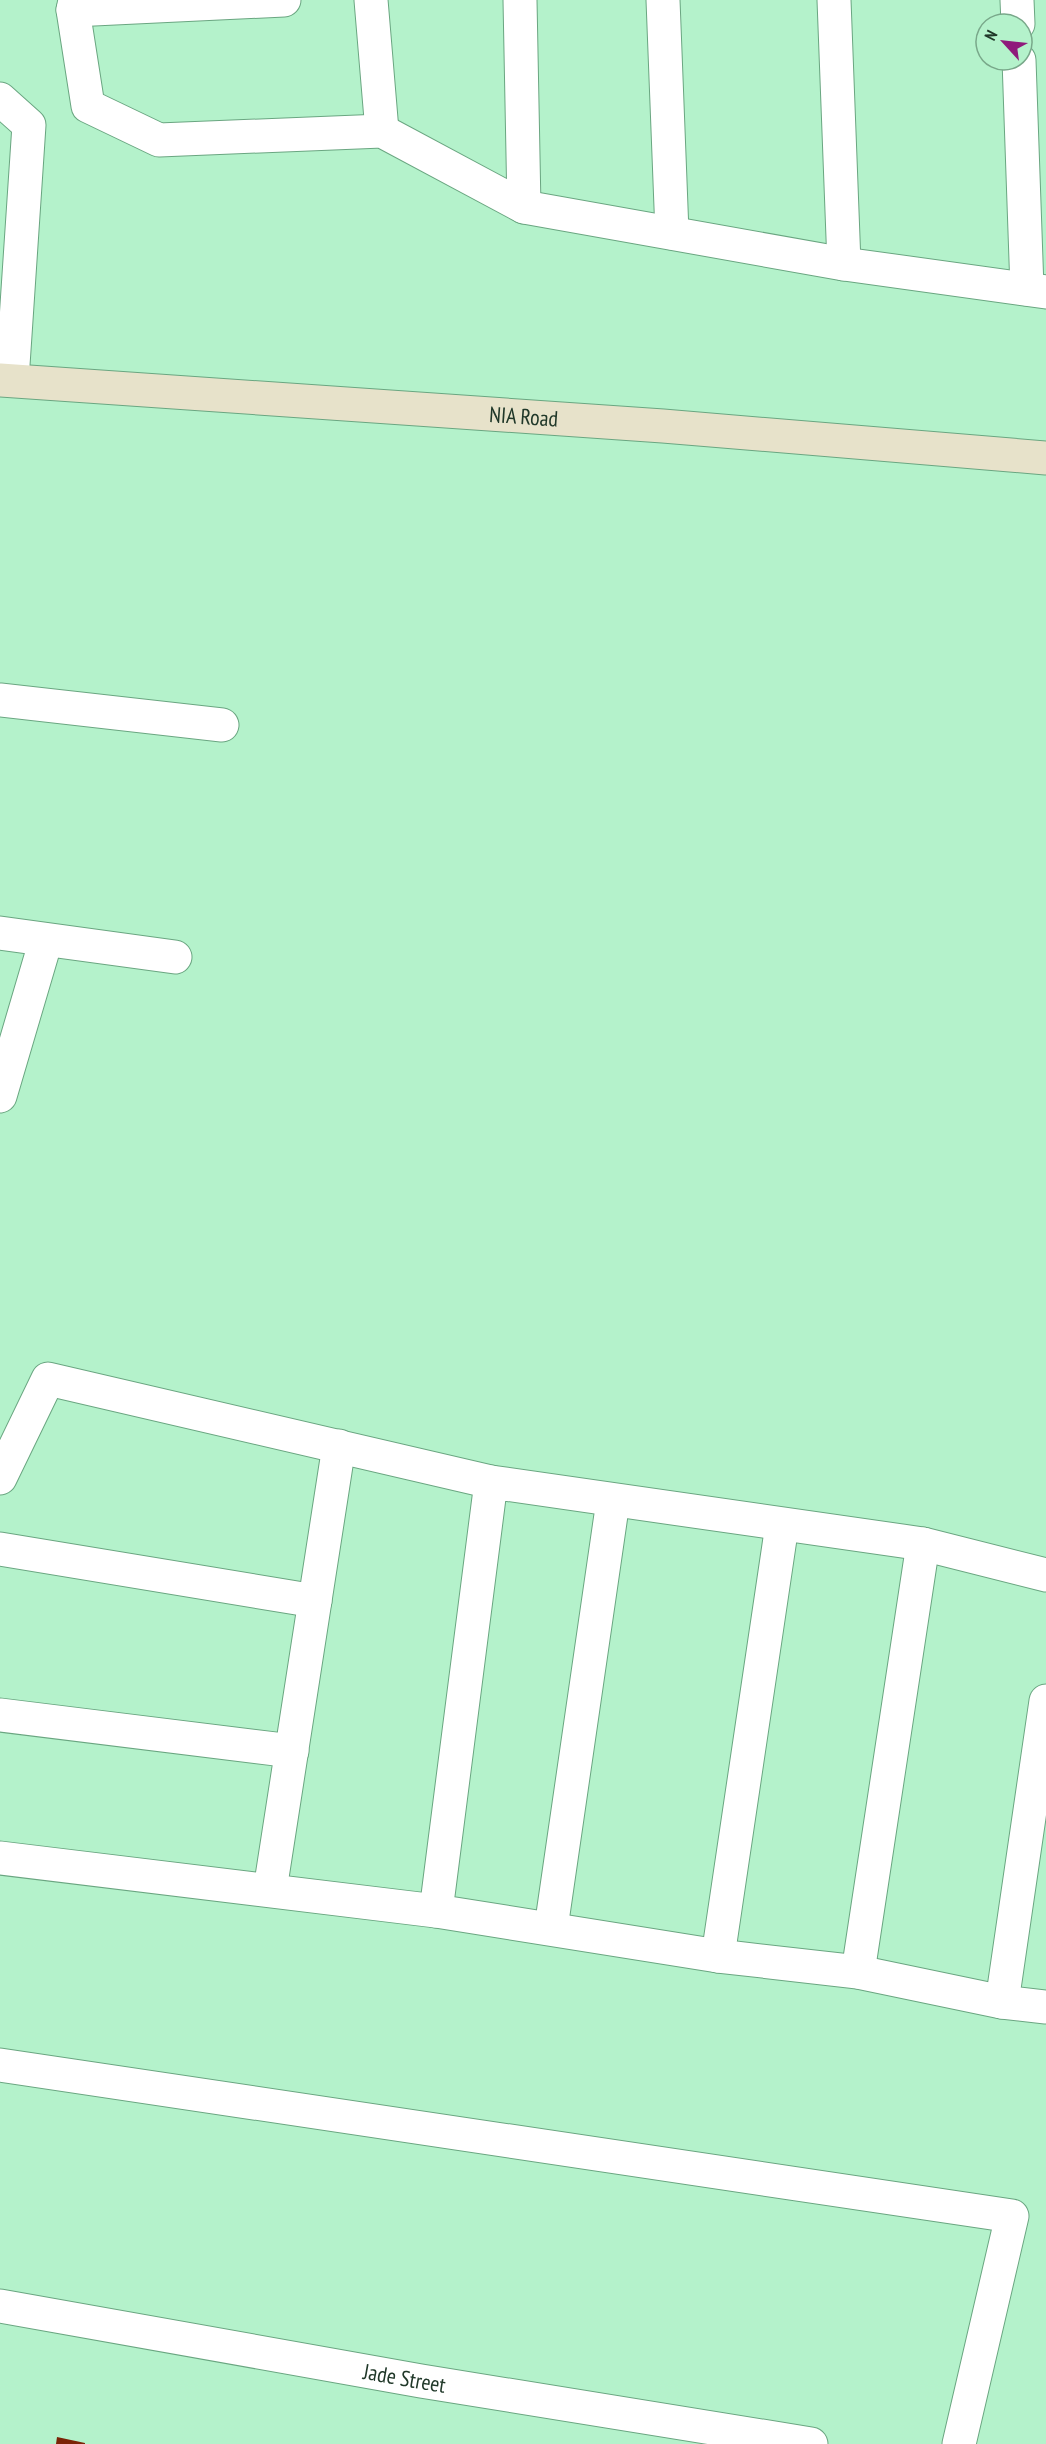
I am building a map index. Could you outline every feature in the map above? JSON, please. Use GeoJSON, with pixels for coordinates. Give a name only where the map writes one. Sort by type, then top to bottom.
{"type":"FeatureCollection","features":[{"type":"Feature","properties":{"kind":"street"},"geometry":{"type":"LineString","coordinates":[[284,0],[74,5],[88,106],[159,140],[382,131],[524,207],[844,264],[1036,290],[1020,72]]}},
{"type":"Feature","properties":{"kind":"street"},"geometry":{"type":"LineString","coordinates":[[371,0],[382,131]]}},
{"type":"Feature","properties":{"kind":"street"},"geometry":{"type":"LineString","coordinates":[[520,0],[524,207]]}},
{"type":"Feature","properties":{"kind":"street"},"geometry":{"type":"LineString","coordinates":[[663,0],[672,233]]}},
{"type":"Feature","properties":{"kind":"street"},"geometry":{"type":"LineString","coordinates":[[834,0],[844,264]]}},
{"type":"Feature","properties":{"kind":"street"},"geometry":{"type":"LineString","coordinates":[[0,99],[29,125],[6,380]]}},
{"type":"Feature","properties":{"kind":"street","name":"NIA Road"},"geometry":{"type":"LineString","coordinates":[[6,380],[663,426],[1046,458]]}},
{"type":"Feature","properties":{"kind":"street"},"geometry":{"type":"LineString","coordinates":[[0,700],[222,725]]}},
{"type":"Feature","properties":{"kind":"street"},"geometry":{"type":"LineString","coordinates":[[0,933],[175,957]]}},
{"type":"Feature","properties":{"kind":"street"},"geometry":{"type":"LineString","coordinates":[[0,1096],[46,940]]}},
{"type":"Feature","properties":{"kind":"street"},"geometry":{"type":"LineString","coordinates":[[0,1478],[48,1379],[491,1482],[923,1544],[1046,1575]]}},
{"type":"Feature","properties":{"kind":"street"},"geometry":{"type":"LineString","coordinates":[[270,1890],[339,1446]]}},
{"type":"Feature","properties":{"kind":"street"},"geometry":{"type":"LineString","coordinates":[[436,1911],[491,1482]]}},
{"type":"Feature","properties":{"kind":"street"},"geometry":{"type":"LineString","coordinates":[[551,1928],[613,1501]]}},
{"type":"Feature","properties":{"kind":"street"},"geometry":{"type":"LineString","coordinates":[[718,1956],[783,1525]]}},
{"type":"Feature","properties":{"kind":"street"},"geometry":{"type":"LineString","coordinates":[[858,1972],[923,1544]]}},
{"type":"Feature","properties":{"kind":"street"},"geometry":{"type":"LineString","coordinates":[[0,1549],[315,1601]]}},
{"type":"Feature","properties":{"kind":"street"},"geometry":{"type":"LineString","coordinates":[[1002,2001],[1046,1701]]}},
{"type":"Feature","properties":{"kind":"street"},"geometry":{"type":"LineString","coordinates":[[0,1715],[292,1751]]}},
{"type":"Feature","properties":{"kind":"street"},"geometry":{"type":"LineString","coordinates":[[0,1858],[436,1911],[718,1956],[858,1972],[1002,2001],[1046,2007]]}},
{"type":"Feature","properties":{"kind":"street"},"geometry":{"type":"LineString","coordinates":[[0,2064],[1012,2216],[959,2444]]}},
{"type":"Feature","properties":{"kind":"street","name":"Jade Street"},"geometry":{"type":"LineString","coordinates":[[0,2306],[422,2381],[811,2444]]}},
{"type":"Feature","properties":{"kind":"building"},"geometry":{"type":"Polygon","coordinates":[[[57,2437],[85,2443],[85,2444],[56,2444],[57,2437]]]}}]}
